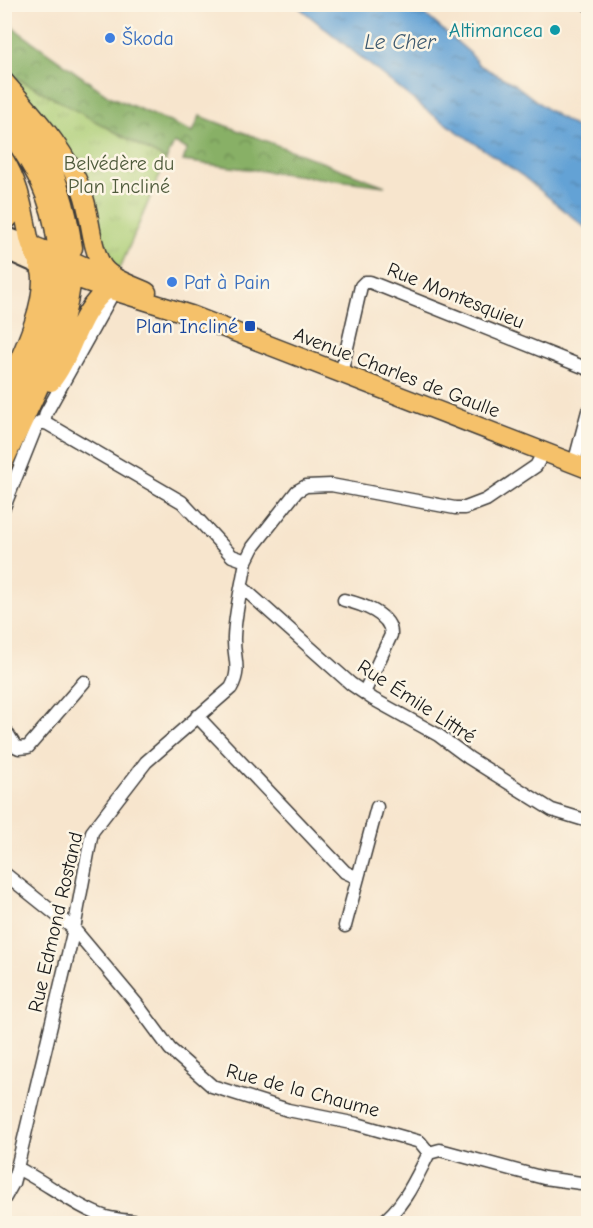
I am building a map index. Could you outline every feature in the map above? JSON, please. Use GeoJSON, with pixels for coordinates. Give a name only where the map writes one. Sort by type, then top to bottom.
{"type":"FeatureCollection","features":[{"type":"Feature","properties":{"kind":"main road"},"geometry":{"type":"LineString","coordinates":[[4,81],[61,149],[82,191],[88,208],[93,238],[103,266],[108,272],[170,304]]}},
{"type":"Feature","properties":{"kind":"main road"},"geometry":{"type":"LineString","coordinates":[[4,100],[39,146],[60,191],[69,220],[53,305],[44,335],[4,423]]}},
{"type":"Feature","properties":{"kind":"main road"},"geometry":{"type":"LineString","coordinates":[[4,126],[37,174],[47,197],[54,223],[68,310],[59,340],[4,462]]}},
{"type":"Feature","properties":{"kind":"main road"},"geometry":{"type":"LineString","coordinates":[[4,159],[85,314]]}},
{"type":"Feature","properties":{"kind":"main road"},"geometry":{"type":"LineString","coordinates":[[4,223],[10,217],[16,204],[17,184]]}},
{"type":"Feature","properties":{"kind":"main road","name":"Avenue Charles de Gaulle"},"geometry":{"type":"LineString","coordinates":[[4,235],[61,266]]}},
{"type":"Feature","properties":{"kind":"main road"},"geometry":{"type":"LineString","coordinates":[[4,395],[36,317],[61,266],[84,257],[90,249],[93,238]]}},
{"type":"Feature","properties":{"kind":"main road","name":"Avenue Charles de Gaulle"},"geometry":{"type":"LineString","coordinates":[[4,242],[115,290],[190,315],[581,467]]}},
{"type":"Feature","properties":{"kind":"main road","name":"Avenue Charles de Gaulle"},"geometry":{"type":"LineString","coordinates":[[4,250],[61,266],[170,304],[190,315]]}},
{"type":"Feature","properties":{"kind":"main road"},"geometry":{"type":"LineString","coordinates":[[27,412],[55,377],[93,302],[115,290],[170,304]]}},
{"type":"Feature","properties":{"kind":"street","name":"Rue Montesquieu"},"geometry":{"type":"LineString","coordinates":[[341,374],[360,286],[365,282],[370,282],[588,369]]}},
{"type":"Feature","properties":{"kind":"street"},"geometry":{"type":"LineString","coordinates":[[4,507],[36,427],[46,419],[115,290]]}},
{"type":"Feature","properties":{"kind":"street"},"geometry":{"type":"LineString","coordinates":[[581,467],[588,416]]}},
{"type":"Feature","properties":{"kind":"street"},"geometry":{"type":"LineString","coordinates":[[46,419],[182,502],[232,556],[246,561],[253,547],[297,491],[306,486],[331,484],[370,493],[465,508],[486,500],[536,466],[543,453]]}},
{"type":"Feature","properties":{"kind":"street","name":"Rue Edmond Rostand"},"geometry":{"type":"LineString","coordinates":[[4,1199],[13,1183],[17,1168],[74,929],[92,832],[146,762],[224,695],[236,678],[234,639],[246,561]]}},
{"type":"Feature","properties":{"kind":"street","name":"Rue Émile Littré"},"geometry":{"type":"LineString","coordinates":[[242,587],[364,693],[438,735],[469,758],[552,810],[588,821]]}},
{"type":"Feature","properties":{"kind":"street"},"geometry":{"type":"LineString","coordinates":[[344,600],[356,603],[383,617],[391,628],[391,634],[364,693]]}},
{"type":"Feature","properties":{"kind":"street"},"geometry":{"type":"LineString","coordinates":[[4,728],[15,746],[28,747],[84,682]]}},
{"type":"Feature","properties":{"kind":"street"},"geometry":{"type":"LineString","coordinates":[[197,716],[345,872],[358,878]]}},
{"type":"Feature","properties":{"kind":"street"},"geometry":{"type":"LineString","coordinates":[[345,926],[377,807]]}},
{"type":"Feature","properties":{"kind":"street","name":"Rue de la Chaume"},"geometry":{"type":"LineString","coordinates":[[4,873],[74,929],[136,1003],[170,1049],[212,1086],[288,1110],[357,1124],[420,1142],[429,1153],[440,1150],[544,1178],[587,1183]]}},
{"type":"Feature","properties":{"kind":"street"},"geometry":{"type":"LineString","coordinates":[[380,1224],[405,1198],[429,1153]]}},
{"type":"Feature","properties":{"kind":"street"},"geometry":{"type":"LineString","coordinates":[[17,1168],[38,1178],[91,1211],[106,1217],[180,1224]]}},
{"type":"Feature","properties":{"kind":"green space"},"geometry":{"type":"Polygon","coordinates":[[[4,18],[19,32],[109,96],[193,132],[200,116],[385,186],[183,161],[187,149],[174,143],[166,160],[17,79],[13,84],[5,74],[4,18]]]}},
{"type":"Feature","properties":{"kind":"green space","name":"Belvédère du Plan Incliné"},"geometry":{"type":"Polygon","coordinates":[[[17,78],[166,160],[118,273],[100,245],[94,211],[13,84],[17,78]]]}},
{"type":"Feature","properties":{"kind":"water","name":"Le Cher"},"geometry":{"type":"Polygon","coordinates":[[[296,5],[414,5],[470,53],[479,65],[514,84],[548,110],[588,135],[588,230],[524,177],[426,110],[296,5]]]}},
{"type":"Feature","properties":{"kind":"place","name":"Altimancea"},"geometry":{"type":"Point","coordinates":[555,30]}},
{"type":"Feature","properties":{"kind":"place","name":"Škoda"},"geometry":{"type":"Point","coordinates":[110,38]}},
{"type":"Feature","properties":{"kind":"place","name":"Pat à Pain"},"geometry":{"type":"Point","coordinates":[172,282]}},
{"type":"Feature","properties":{"kind":"place","name":"Plan Incliné"},"geometry":{"type":"Point","coordinates":[250,326]}}]}
